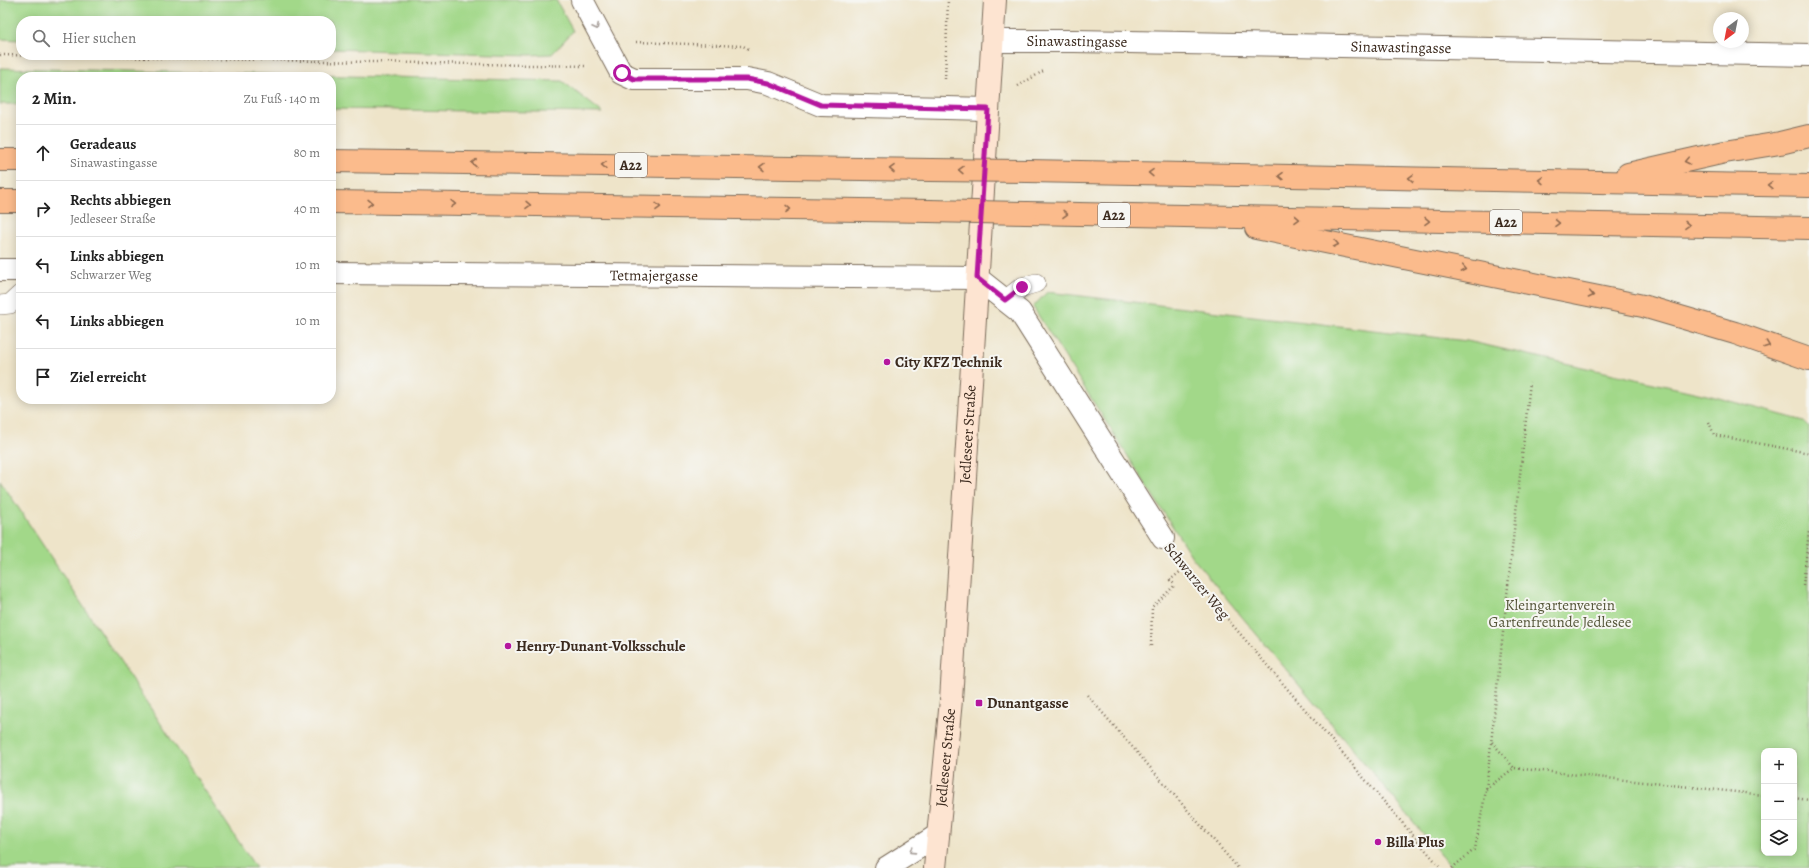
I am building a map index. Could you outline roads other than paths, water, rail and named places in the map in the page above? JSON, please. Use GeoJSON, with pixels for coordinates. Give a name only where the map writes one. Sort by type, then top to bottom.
{"type":"FeatureCollection","features":[{"type":"Feature","properties":{"kind":"highway"},"geometry":{"type":"LineString","coordinates":[[1594,181],[1725,152],[1780,143],[1809,136]]}},
{"type":"Feature","properties":{"kind":"highway"},"geometry":{"type":"LineString","coordinates":[[0,160],[16,160]]}},
{"type":"Feature","properties":{"kind":"highway","name":"A22"},"geometry":{"type":"LineString","coordinates":[[336,161],[1028,171],[1809,186]]}},
{"type":"Feature","properties":{"kind":"highway"},"geometry":{"type":"LineString","coordinates":[[0,201],[16,201]]}},
{"type":"Feature","properties":{"kind":"highway","name":"A22"},"geometry":{"type":"LineString","coordinates":[[336,202],[1026,213],[1809,228]]}},
{"type":"Feature","properties":{"kind":"highway"},"geometry":{"type":"LineString","coordinates":[[1202,217],[1643,306],[1734,333],[1806,359]]}},
{"type":"Feature","properties":{"kind":"street"},"geometry":{"type":"LineString","coordinates":[[582,0],[622,73],[634,79],[747,79],[768,83],[821,105],[945,108],[989,100]]}},
{"type":"Feature","properties":{"kind":"street","name":"Jedleseer Straße"},"geometry":{"type":"LineString","coordinates":[[935,868],[951,700],[995,0]]}},
{"type":"Feature","properties":{"kind":"street","name":"Sinawastingasse"},"geometry":{"type":"LineString","coordinates":[[993,41],[1075,41],[1809,55]]}},
{"type":"Feature","properties":{"kind":"street"},"geometry":{"type":"LineString","coordinates":[[0,270],[16,270]]}},
{"type":"Feature","properties":{"kind":"street","name":"Tetmajergasse"},"geometry":{"type":"LineString","coordinates":[[336,273],[977,278]]}},
{"type":"Feature","properties":{"kind":"street","name":"Schwarzer Weg"},"geometry":{"type":"LineString","coordinates":[[977,278],[1020,312],[1163,538]]}},
{"type":"Feature","properties":{"kind":"street"},"geometry":{"type":"LineString","coordinates":[[886,868],[938,835]]}},
{"type":"Feature","properties":{"kind":"lane"},"geometry":{"type":"LineString","coordinates":[[1005,300],[1022,287],[1036,283]]}},
{"type":"Feature","properties":{"kind":"lane"},"geometry":{"type":"LineString","coordinates":[[0,306],[10,304],[16,299]]}},
{"type":"Feature","properties":{"kind":"place","name":"City KFZ Technik"},"geometry":{"type":"Point","coordinates":[887,362]}},
{"type":"Feature","properties":{"kind":"place","name":"Henry-Dunant-Volksschule"},"geometry":{"type":"Point","coordinates":[508,646]}},
{"type":"Feature","properties":{"kind":"place","name":"Dunantgasse"},"geometry":{"type":"Point","coordinates":[979,703]}},
{"type":"Feature","properties":{"kind":"place","name":"Billa Plus"},"geometry":{"type":"Point","coordinates":[1378,842]}},
{"type":"Feature","properties":{"kind":"park label","name":"Kleingartenverein Gartenfreunde Jedlesee"},"geometry":{"type":"Point","coordinates":[1560,614]}}]}
